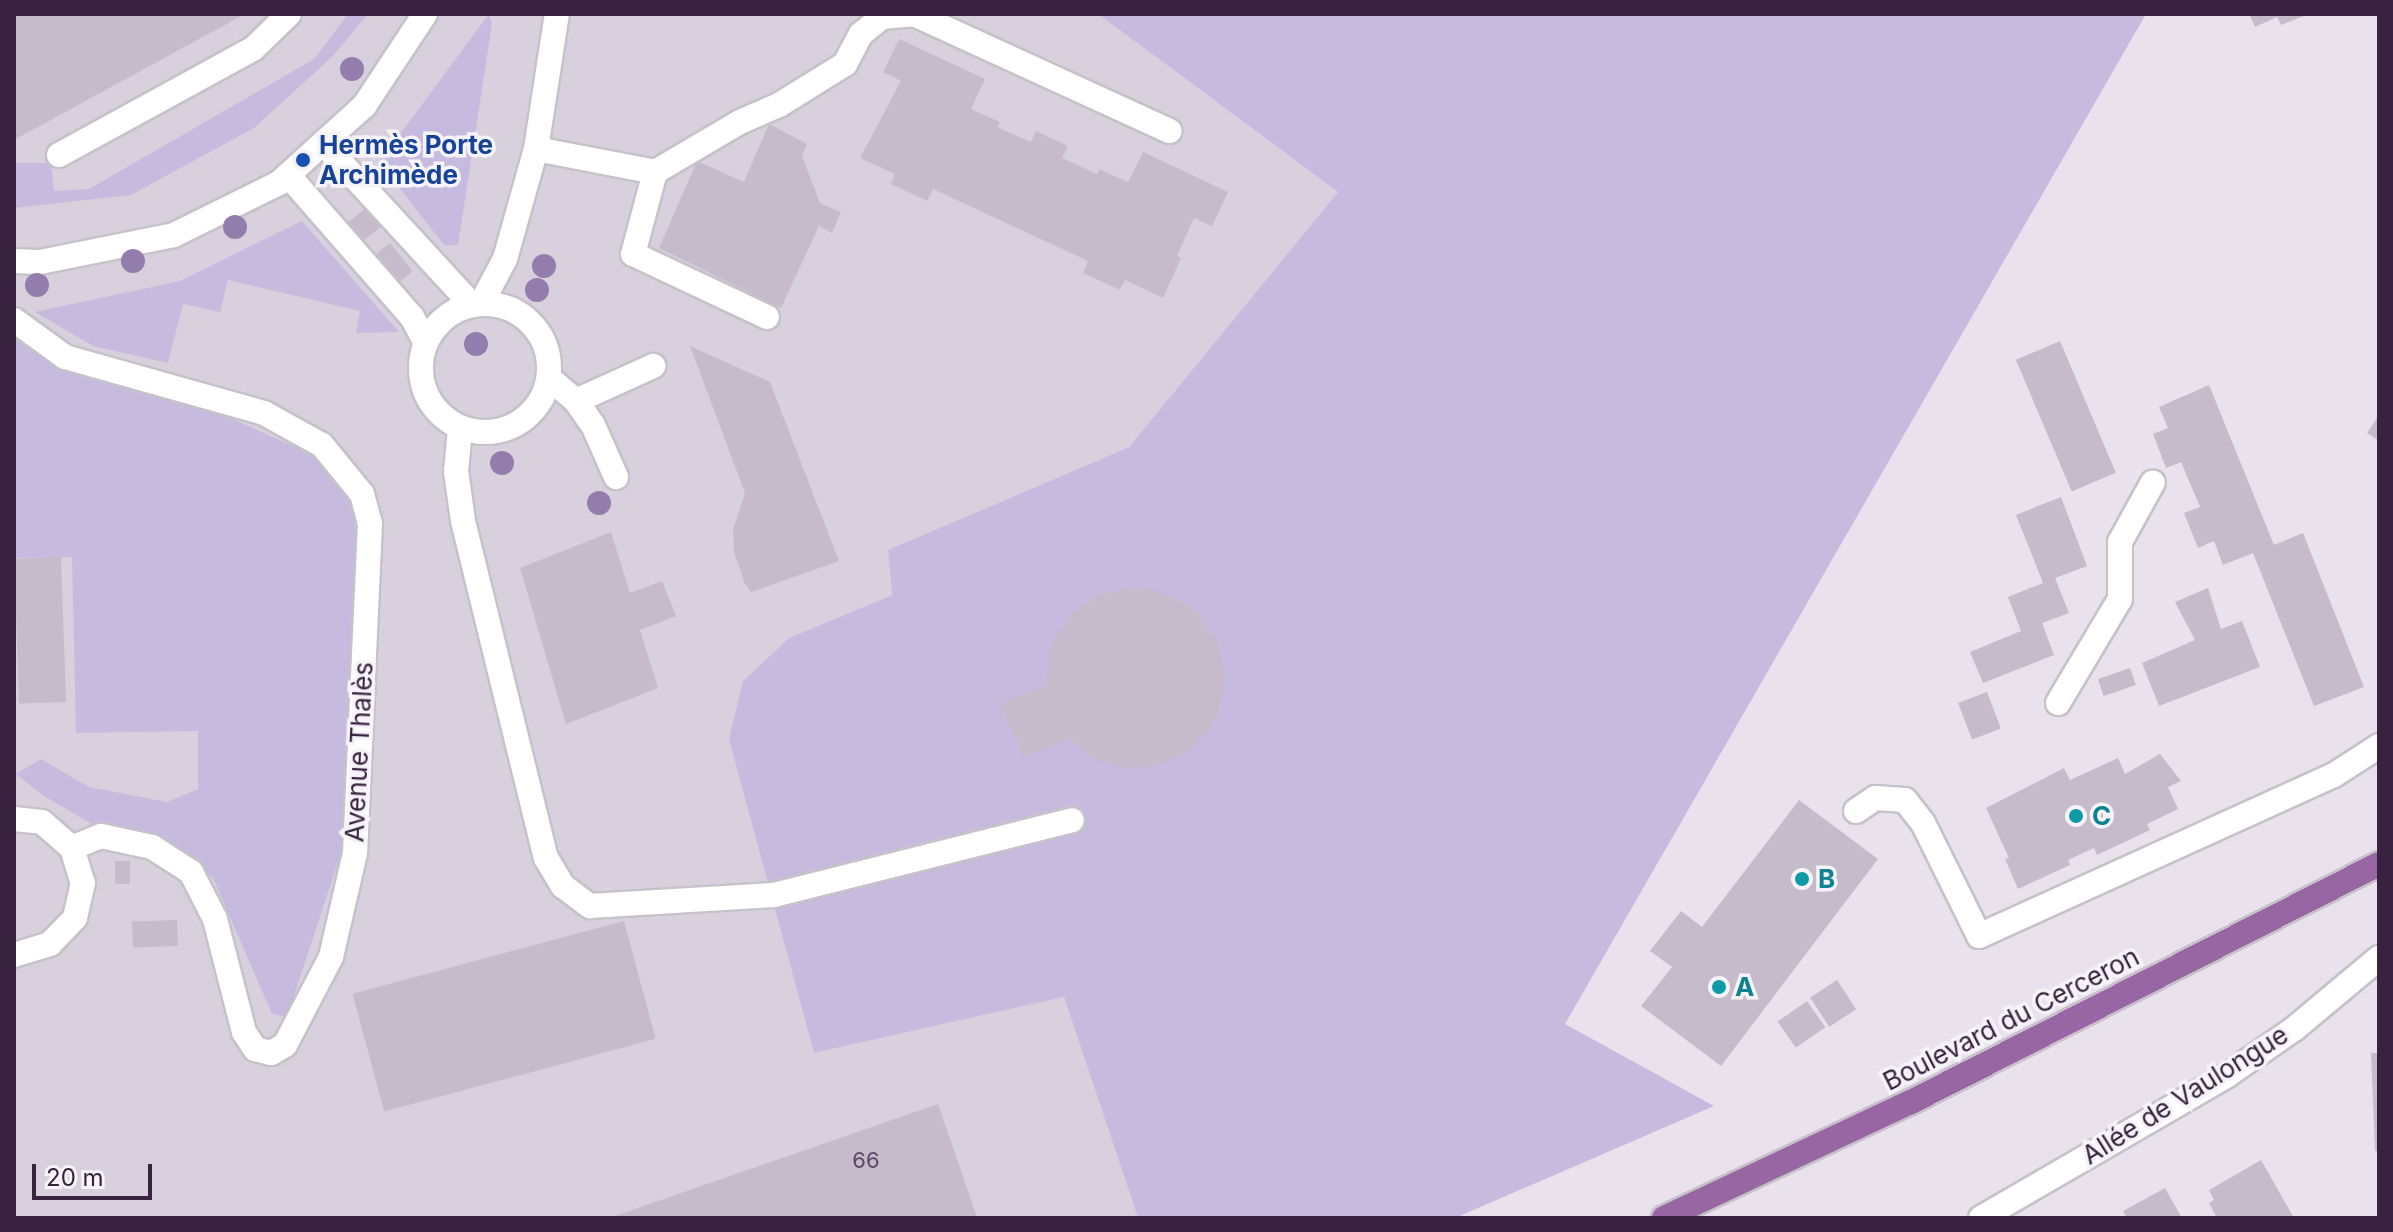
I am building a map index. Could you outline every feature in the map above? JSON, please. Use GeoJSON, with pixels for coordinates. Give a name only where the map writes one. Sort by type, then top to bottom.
{"type":"FeatureCollection","features":[{"type":"Feature","properties":{"kind":"main road","name":"Boulevard du Cerceron"},"geometry":{"type":"LineString","coordinates":[[1664,1218],[1911,1102],[2379,864]]}},
{"type":"Feature","properties":{"kind":"street"},"geometry":{"type":"LineString","coordinates":[[59,155],[253,49],[289,14]]}},
{"type":"Feature","properties":{"kind":"street"},"geometry":{"type":"LineString","coordinates":[[14,261],[40,262],[174,235],[288,175],[364,106],[425,14]]}},
{"type":"Feature","properties":{"kind":"street"},"geometry":{"type":"LineString","coordinates":[[323,143],[396,226],[477,303],[520,312],[545,341],[550,379],[533,414],[499,433],[460,429],[430,405],[419,368],[425,341],[443,317],[477,303],[505,259],[536,149],[557,14]]}},
{"type":"Feature","properties":{"kind":"street"},"geometry":{"type":"LineString","coordinates":[[536,149],[655,172],[740,122],[779,105],[845,64],[861,34],[882,17],[914,14],[1169,131]]}},
{"type":"Feature","properties":{"kind":"street"},"geometry":{"type":"LineString","coordinates":[[655,172],[633,254],[767,317]]}},
{"type":"Feature","properties":{"kind":"street"},"geometry":{"type":"LineString","coordinates":[[288,175],[412,317],[425,341]]}},
{"type":"Feature","properties":{"kind":"street","name":"Avenue Thalès"},"geometry":{"type":"LineString","coordinates":[[14,320],[65,357],[264,413],[322,445],[362,494],[370,523],[355,853],[331,957],[285,1045],[271,1053],[255,1049],[244,1032],[232,974],[215,919],[191,872],[152,847],[101,836],[72,848]]}},
{"type":"Feature","properties":{"kind":"street"},"geometry":{"type":"LineString","coordinates":[[576,401],[653,366]]}},
{"type":"Feature","properties":{"kind":"street"},"geometry":{"type":"LineString","coordinates":[[550,379],[576,401],[593,425],[616,477]]}},
{"type":"Feature","properties":{"kind":"street"},"geometry":{"type":"LineString","coordinates":[[460,429],[456,471],[463,521],[546,858],[563,886],[590,906],[774,895],[1072,820]]}},
{"type":"Feature","properties":{"kind":"street"},"geometry":{"type":"LineString","coordinates":[[2058,703],[2120,599],[2120,542],[2153,482]]}},
{"type":"Feature","properties":{"kind":"street"},"geometry":{"type":"LineString","coordinates":[[1856,811],[1875,798],[1905,800],[1923,823],[1979,936],[2334,775],[2379,746]]}},
{"type":"Feature","properties":{"kind":"street"},"geometry":{"type":"LineString","coordinates":[[14,819],[42,822],[72,848],[83,883],[75,918],[50,944],[14,955]]}},
{"type":"Feature","properties":{"kind":"street","name":"Allée de Vaulongue"},"geometry":{"type":"LineString","coordinates":[[1981,1218],[2226,1076],[2294,1029],[2379,958]]}},
{"type":"Feature","properties":{"kind":"shaded area"},"geometry":{"type":"Polygon","coordinates":[[[14,14],[1098,14],[1338,192],[1129,447],[888,550],[892,595],[789,638],[743,681],[730,739],[814,1053],[1064,997],[1138,1218],[14,1218],[14,14]]]}},
{"type":"Feature","properties":{"kind":"shaded area"},"geometry":{"type":"Polygon","coordinates":[[[348,14],[368,14],[333,56],[254,128],[131,195],[14,208],[14,163],[51,163],[54,191],[89,189],[314,59],[348,14]]]}},
{"type":"Feature","properties":{"kind":"shaded area"},"geometry":{"type":"Polygon","coordinates":[[[489,14],[492,24],[458,245],[444,245],[384,168],[386,153],[489,14]]]}},
{"type":"Feature","properties":{"kind":"shaded area"},"geometry":{"type":"Polygon","coordinates":[[[1098,14],[2146,14],[1565,1024],[1714,1106],[1455,1218],[1138,1218],[1064,997],[814,1053],[729,739],[743,681],[789,638],[892,595],[888,550],[1129,447],[1338,192],[1098,14]]]}},
{"type":"Feature","properties":{"kind":"shaded area"},"geometry":{"type":"Polygon","coordinates":[[[302,221],[399,332],[356,333],[360,311],[228,280],[220,312],[183,304],[168,363],[93,346],[35,312],[180,281],[302,221]]]}},
{"type":"Feature","properties":{"kind":"shaded area"},"geometry":{"type":"Polygon","coordinates":[[[14,332],[212,410],[327,461],[359,511],[343,847],[287,1017],[272,1014],[213,878],[171,843],[92,824],[44,796],[16,774],[41,759],[89,787],[167,802],[198,789],[198,731],[76,733],[72,557],[14,558],[14,332]]]}},
{"type":"Feature","properties":{"kind":"building"},"geometry":{"type":"Polygon","coordinates":[[[14,14],[245,14],[14,140],[14,14]]]}},
{"type":"Feature","properties":{"kind":"building"},"geometry":{"type":"Polygon","coordinates":[[[2249,14],[2309,14],[2281,25],[2277,17],[2255,27],[2249,14]]]}},
{"type":"Feature","properties":{"kind":"building"},"geometry":{"type":"Polygon","coordinates":[[[899,39],[985,79],[971,109],[1000,122],[997,127],[1031,142],[1036,131],[1068,146],[1062,158],[1097,174],[1099,169],[1128,182],[1143,152],[1228,192],[1212,226],[1194,218],[1163,298],[1125,280],[1120,290],[1083,273],[1088,261],[933,189],[927,201],[891,184],[895,174],[860,158],[901,81],[883,72],[899,39]]]}},
{"type":"Feature","properties":{"kind":"building"},"geometry":{"type":"Polygon","coordinates":[[[769,124],[807,144],[802,156],[820,203],[841,212],[832,233],[819,226],[781,308],[659,248],[697,161],[744,182],[769,124]]]}},
{"type":"Feature","properties":{"kind":"building"},"geometry":{"type":"Polygon","coordinates":[[[366,208],[381,227],[361,242],[346,223],[366,208]]]}},
{"type":"Feature","properties":{"kind":"building"},"geometry":{"type":"Polygon","coordinates":[[[390,243],[413,271],[399,282],[377,254],[390,243]]]}},
{"type":"Feature","properties":{"kind":"building"},"geometry":{"type":"Polygon","coordinates":[[[2060,341],[2116,473],[2072,491],[2016,360],[2060,341]]]}},
{"type":"Feature","properties":{"kind":"building"},"geometry":{"type":"Polygon","coordinates":[[[690,346],[770,382],[839,561],[751,592],[745,584],[734,552],[733,530],[745,493],[690,346]]]}},
{"type":"Feature","properties":{"kind":"building"},"geometry":{"type":"Polygon","coordinates":[[[2209,385],[2274,545],[2303,533],[2364,687],[2314,706],[2253,553],[2223,565],[2214,541],[2198,548],[2184,513],[2200,507],[2181,462],[2166,468],[2153,434],[2168,428],[2159,407],[2209,385]]]}},
{"type":"Feature","properties":{"kind":"building"},"geometry":{"type":"Polygon","coordinates":[[[2379,415],[2379,441],[2367,433],[2379,415]]]}},
{"type":"Feature","properties":{"kind":"building"},"geometry":{"type":"Polygon","coordinates":[[[2061,497],[2087,566],[2055,578],[2069,613],[2042,623],[2054,655],[1983,683],[1970,652],[2021,631],[2008,597],[2043,583],[2016,515],[2061,497]]]}},
{"type":"Feature","properties":{"kind":"building"},"geometry":{"type":"Polygon","coordinates":[[[611,532],[630,593],[662,581],[676,616],[640,630],[658,688],[566,724],[520,568],[611,532]]]}},
{"type":"Feature","properties":{"kind":"building"},"geometry":{"type":"Polygon","coordinates":[[[61,557],[66,702],[19,704],[14,559],[61,557]]]}},
{"type":"Feature","properties":{"kind":"building"},"geometry":{"type":"Polygon","coordinates":[[[1135,588],[1153,590],[1186,604],[1199,614],[1218,644],[1225,679],[1218,713],[1209,729],[1184,754],[1134,769],[1099,761],[1069,739],[1024,757],[1000,704],[1045,686],[1052,643],[1072,614],[1101,594],[1135,588]]]}},
{"type":"Feature","properties":{"kind":"building"},"geometry":{"type":"Polygon","coordinates":[[[2208,588],[2221,629],[2242,621],[2260,667],[2159,706],[2142,663],[2195,640],[2175,602],[2208,588]]]}},
{"type":"Feature","properties":{"kind":"building"},"geometry":{"type":"Polygon","coordinates":[[[2130,668],[2136,685],[2104,696],[2098,679],[2130,668]]]}},
{"type":"Feature","properties":{"kind":"building"},"geometry":{"type":"Polygon","coordinates":[[[1987,692],[2001,728],[1972,740],[1958,703],[1987,692]]]}},
{"type":"Feature","properties":{"kind":"building","name":"C"},"geometry":{"type":"Polygon","coordinates":[[[2160,754],[2181,781],[2168,787],[2178,809],[2147,824],[2150,830],[2097,855],[2094,848],[2068,860],[2070,865],[2018,889],[2005,859],[2009,858],[1986,808],[2064,768],[2070,780],[2118,758],[2125,774],[2160,754]]]}},
{"type":"Feature","properties":{"kind":"building"},"geometry":{"type":"Polygon","coordinates":[[[1799,800],[1878,859],[1721,1066],[1641,1006],[1672,967],[1650,951],[1681,911],[1702,927],[1799,800]]]}},
{"type":"Feature","properties":{"kind":"building"},"geometry":{"type":"Polygon","coordinates":[[[115,861],[130,861],[130,884],[115,884],[115,861]]]}},
{"type":"Feature","properties":{"kind":"building"},"geometry":{"type":"Polygon","coordinates":[[[177,920],[178,946],[133,948],[132,922],[177,920]]]}},
{"type":"Feature","properties":{"kind":"building"},"geometry":{"type":"Polygon","coordinates":[[[624,921],[656,1039],[384,1112],[353,994],[624,921]]]}},
{"type":"Feature","properties":{"kind":"building"},"geometry":{"type":"Polygon","coordinates":[[[1837,980],[1856,1009],[1829,1027],[1810,997],[1837,980]]]}},
{"type":"Feature","properties":{"kind":"building"},"geometry":{"type":"Polygon","coordinates":[[[1807,1001],[1825,1027],[1796,1048],[1778,1022],[1807,1001]]]}},
{"type":"Feature","properties":{"kind":"building"},"geometry":{"type":"Polygon","coordinates":[[[2371,1053],[2379,1053],[2379,1151],[2375,1151],[2371,1053]]]}},
{"type":"Feature","properties":{"kind":"building"},"geometry":{"type":"Polygon","coordinates":[[[938,1104],[977,1217],[609,1218],[938,1104]]]}},
{"type":"Feature","properties":{"kind":"building"},"geometry":{"type":"Polygon","coordinates":[[[2261,1160],[2294,1218],[2217,1218],[2209,1203],[2214,1200],[2209,1190],[2261,1160]]]}},
{"type":"Feature","properties":{"kind":"building"},"geometry":{"type":"Polygon","coordinates":[[[2165,1188],[2182,1218],[2127,1218],[2123,1211],[2165,1188]]]}},
{"type":"Feature","properties":{"kind":"place","name":"Hermès Porte Archimède"},"geometry":{"type":"Point","coordinates":[303,160]}},
{"type":"Feature","properties":{"kind":"place","name":"C"},"geometry":{"type":"Point","coordinates":[2076,816]}},
{"type":"Feature","properties":{"kind":"place","name":"B"},"geometry":{"type":"Point","coordinates":[1802,879]}},
{"type":"Feature","properties":{"kind":"place","name":"A"},"geometry":{"type":"Point","coordinates":[1719,987]}}]}
